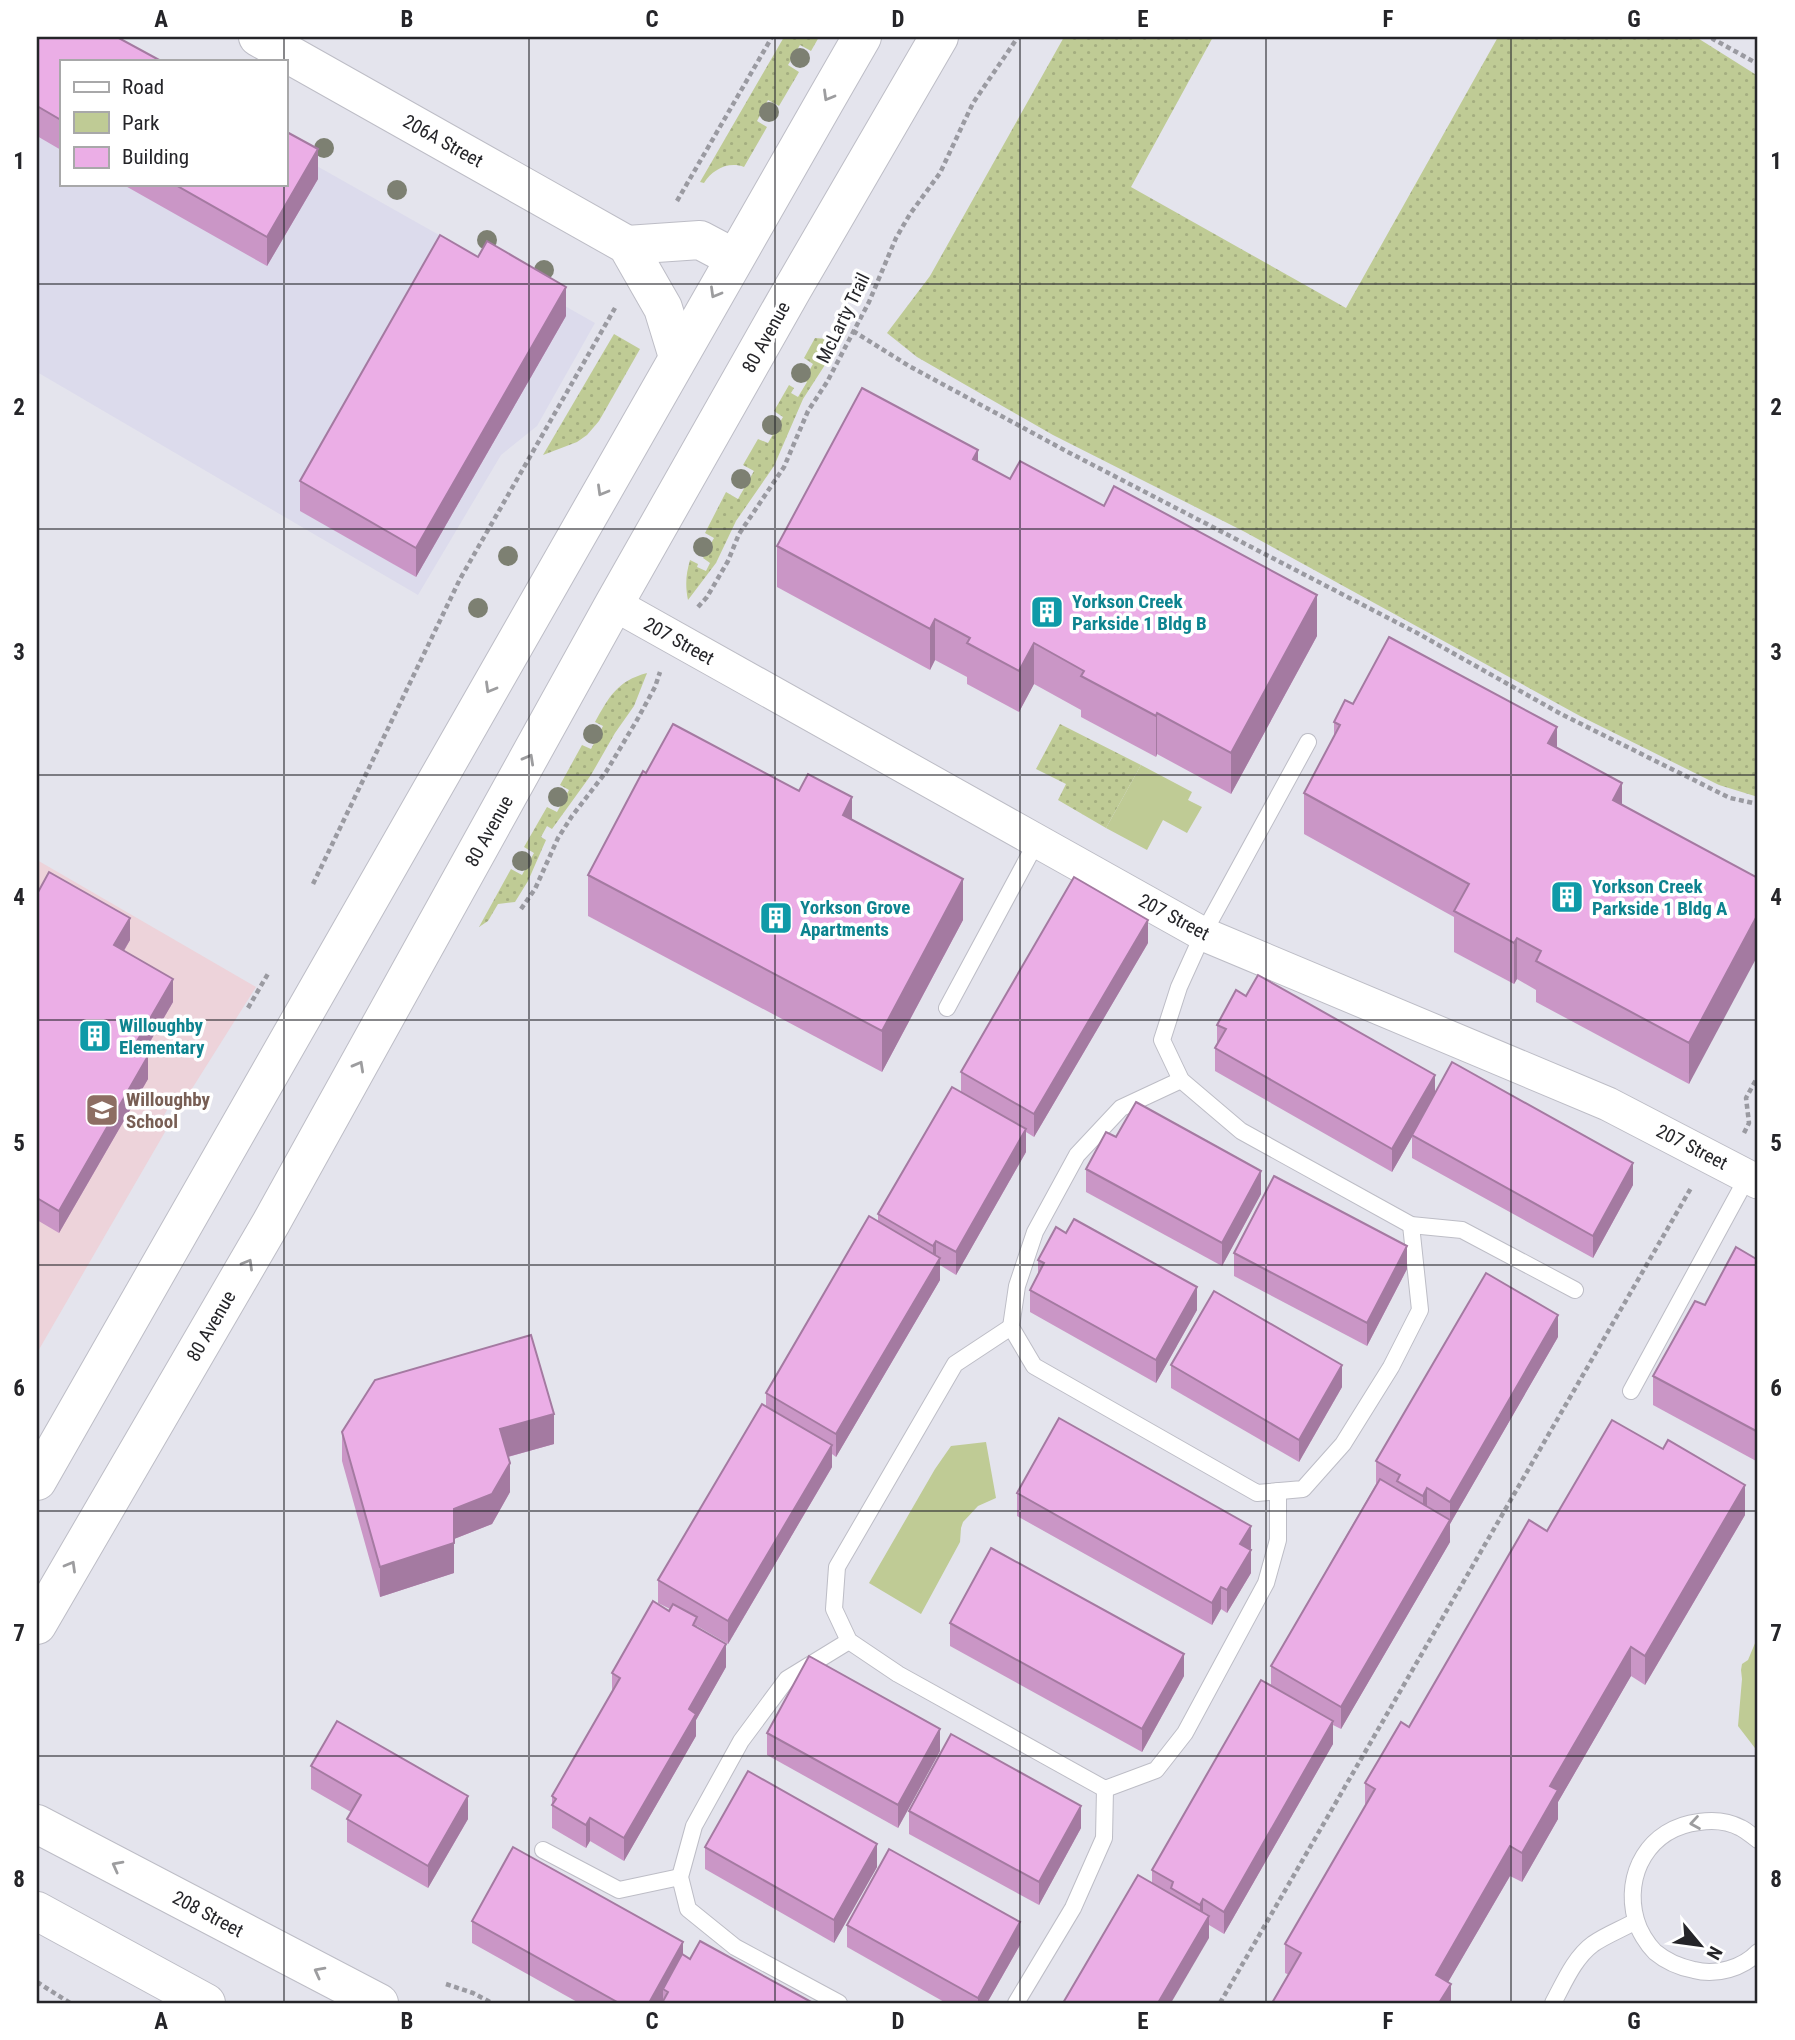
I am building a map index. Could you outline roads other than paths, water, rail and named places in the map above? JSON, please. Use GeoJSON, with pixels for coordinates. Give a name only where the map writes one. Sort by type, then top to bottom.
{"type":"FeatureCollection","features":[{"type":"Feature","properties":{"kind":"main road","name":"206A Street"},"geometry":{"type":"LineString","coordinates":[[258,37],[627,245]]}},
{"type":"Feature","properties":{"kind":"main road"},"geometry":{"type":"LineString","coordinates":[[37,1481],[734,258],[863,37]]}},
{"type":"Feature","properties":{"kind":"main road","name":"80 Avenue"},"geometry":{"type":"LineString","coordinates":[[37,1625],[271,1223],[614,604],[939,37]]}},
{"type":"Feature","properties":{"kind":"main road"},"geometry":{"type":"LineString","coordinates":[[678,357],[663,307],[627,245],[700,240],[734,258]]}},
{"type":"Feature","properties":{"kind":"main road","name":"208 Street"},"geometry":{"type":"LineString","coordinates":[[37,1824],[379,2003]]}},
{"type":"Feature","properties":{"kind":"main road"},"geometry":{"type":"LineString","coordinates":[[37,1912],[206,2003]]}},
{"type":"Feature","properties":{"kind":"street","name":"207 Street"},"geometry":{"type":"LineString","coordinates":[[614,604],[1203,934],[1608,1104],[1744,1174]]}},
{"type":"Feature","properties":{"kind":"lane"},"geometry":{"type":"LineString","coordinates":[[1308,743],[1203,934],[1179,988],[1162,1040],[1181,1080],[1241,1131],[1411,1225],[1462,1230],[1575,1290]]}},
{"type":"Feature","properties":{"kind":"lane"},"geometry":{"type":"LineString","coordinates":[[947,1008],[1037,841]]}},
{"type":"Feature","properties":{"kind":"lane"},"geometry":{"type":"LineString","coordinates":[[1181,1080],[1121,1108],[1077,1155],[1035,1232],[1017,1286],[1011,1327],[1034,1366],[1257,1493],[1303,1489],[1343,1444],[1391,1367],[1420,1310],[1411,1225]]}},
{"type":"Feature","properties":{"kind":"lane"},"geometry":{"type":"LineString","coordinates":[[1631,1391],[1744,1174]]}},
{"type":"Feature","properties":{"kind":"lane"},"geometry":{"type":"LineString","coordinates":[[1011,1327],[955,1364],[837,1567],[834,1609],[849,1641],[898,1674],[1105,1789],[1156,1770],[1185,1733],[1266,1583],[1278,1540],[1278,1491]]}},
{"type":"Feature","properties":{"kind":"lane"},"geometry":{"type":"LineString","coordinates":[[838,2003],[735,1947],[688,1909],[680,1877],[694,1826],[741,1741],[787,1679],[849,1641]]}},
{"type":"Feature","properties":{"kind":"lane"},"geometry":{"type":"LineString","coordinates":[[1016,2003],[1073,1908],[1104,1838],[1105,1789]]}},
{"type":"Feature","properties":{"kind":"lane"},"geometry":{"type":"LineString","coordinates":[[1758,1840],[1739,1826],[1713,1820],[1687,1823],[1663,1835],[1644,1853],[1634,1877],[1632,1904],[1639,1930],[1654,1951],[1676,1966],[1701,1972],[1728,1970],[1758,1952]]}},
{"type":"Feature","properties":{"kind":"lane"},"geometry":{"type":"LineString","coordinates":[[543,1850],[619,1890],[680,1877]]}},
{"type":"Feature","properties":{"kind":"lane"},"geometry":{"type":"LineString","coordinates":[[1553,2003],[1574,1965],[1592,1944],[1636,1921]]}},
{"type":"Feature","properties":{"kind":"place","name":"Yorkson Creek Parkside 1 Bldg B"},"geometry":{"type":"Point","coordinates":[1047,612]}},
{"type":"Feature","properties":{"kind":"place","name":"Yorkson Creek Parkside 1 Bldg A"},"geometry":{"type":"Point","coordinates":[1567,897]}},
{"type":"Feature","properties":{"kind":"place","name":"Yorkson Grove Apartments"},"geometry":{"type":"Point","coordinates":[776,918]}},
{"type":"Feature","properties":{"kind":"place","name":"Willoughby Elementary"},"geometry":{"type":"Point","coordinates":[95,1036]}},
{"type":"Feature","properties":{"kind":"place","name":"Willoughby School"},"geometry":{"type":"Point","coordinates":[102,1110]}}]}
